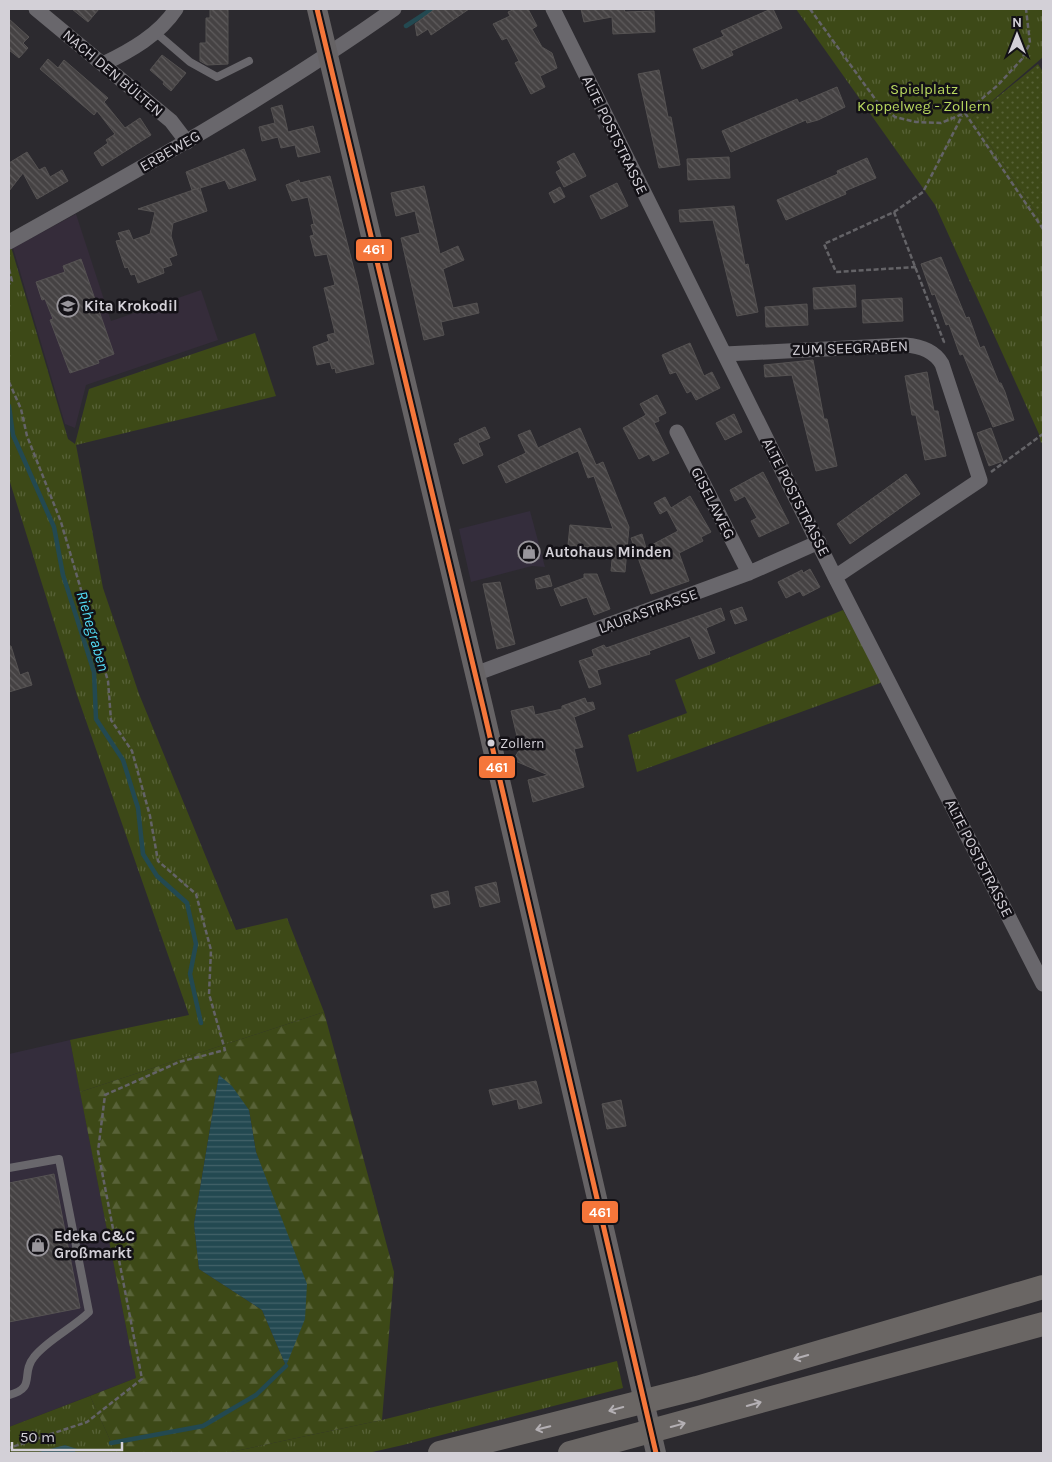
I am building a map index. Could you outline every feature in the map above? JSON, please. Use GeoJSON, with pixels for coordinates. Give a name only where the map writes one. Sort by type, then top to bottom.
{"type":"FeatureCollection","features":[{"type":"Feature","properties":{"kind":"highway"},"geometry":{"type":"LineString","coordinates":[[848,1344],[938,1305],[1043,1271]]}},
{"type":"Feature","properties":{"kind":"highway"},"geometry":{"type":"LineString","coordinates":[[440,1453],[697,1388],[1043,1286]]}},
{"type":"Feature","properties":{"kind":"highway"},"geometry":{"type":"LineString","coordinates":[[924,1355],[1043,1315]]}},
{"type":"Feature","properties":{"kind":"highway"},"geometry":{"type":"LineString","coordinates":[[570,1453],[1043,1324]]}},
{"type":"Feature","properties":{"kind":"main road"},"geometry":{"type":"LineString","coordinates":[[317,9],[475,674],[656,1453]]}},
{"type":"Feature","properties":{"kind":"street","name":"NACH DEN BÜLTEN"},"geometry":{"type":"LineString","coordinates":[[36,9],[171,121],[187,142]]}},
{"type":"Feature","properties":{"kind":"street"},"geometry":{"type":"LineString","coordinates":[[102,64],[125,54],[155,32],[176,9]]}},
{"type":"Feature","properties":{"kind":"street","name":"ERBEWEG"},"geometry":{"type":"LineString","coordinates":[[9,242],[187,142],[328,55],[394,9]]}},
{"type":"Feature","properties":{"kind":"street","name":"ALTE POSTSTRASSE"},"geometry":{"type":"LineString","coordinates":[[552,9],[835,577],[1043,984]]}},
{"type":"Feature","properties":{"kind":"street","name":"ZUM SEEGRABEN"},"geometry":{"type":"LineString","coordinates":[[724,354],[905,345],[927,349],[935,354],[942,364],[980,480]]}},
{"type":"Feature","properties":{"kind":"street","name":"GISELAWEG"},"geometry":{"type":"LineString","coordinates":[[677,432],[749,573]]}},
{"type":"Feature","properties":{"kind":"street"},"geometry":{"type":"LineString","coordinates":[[835,577],[980,480]]}},
{"type":"Feature","properties":{"kind":"street","name":"LAURASTRASSE"},"geometry":{"type":"LineString","coordinates":[[475,674],[749,573],[819,542]]}},
{"type":"Feature","properties":{"kind":"lane"},"geometry":{"type":"LineString","coordinates":[[155,32],[190,62],[217,77],[249,61]]}},
{"type":"Feature","properties":{"kind":"lane"},"geometry":{"type":"LineString","coordinates":[[9,1168],[59,1159],[89,1312],[34,1356],[28,1368],[27,1384],[20,1392],[9,1395]]}},
{"type":"Feature","properties":{"kind":"path"},"geometry":{"type":"LineString","coordinates":[[810,9],[878,103],[895,117],[916,122],[941,122],[964,114],[998,85],[1022,59],[1030,43],[1026,9]]}},
{"type":"Feature","properties":{"kind":"path"},"geometry":{"type":"LineString","coordinates":[[916,267],[836,272],[824,244],[894,212],[923,192],[964,114]]}},
{"type":"Feature","properties":{"kind":"path"},"geometry":{"type":"LineString","coordinates":[[964,114],[1043,229]]}},
{"type":"Feature","properties":{"kind":"path"},"geometry":{"type":"LineString","coordinates":[[894,212],[944,342],[927,349]]}},
{"type":"Feature","properties":{"kind":"path"},"geometry":{"type":"LineString","coordinates":[[9,269],[12,281],[9,284]]}},
{"type":"Feature","properties":{"kind":"path"},"geometry":{"type":"LineString","coordinates":[[9,382],[21,409],[27,436],[61,522],[108,681],[111,720],[132,751],[150,816],[158,861],[196,894],[210,950],[209,994],[225,1050],[178,1062],[105,1095],[98,1151],[142,1379],[87,1422],[9,1448]]}},
{"type":"Feature","properties":{"kind":"path"},"geometry":{"type":"LineString","coordinates":[[980,480],[1043,434]]}},
{"type":"Feature","properties":{"kind":"shaded area","name":"Kita Krokodil"},"geometry":{"type":"Polygon","coordinates":[[[76,214],[111,321],[201,290],[218,340],[86,385],[75,428],[65,424],[13,248],[76,214]]]}},
{"type":"Feature","properties":{"kind":"shaded area"},"geometry":{"type":"Polygon","coordinates":[[[530,511],[545,567],[532,566],[471,582],[459,529],[530,511]]]}},
{"type":"Feature","properties":{"kind":"shaded area"},"geometry":{"type":"Polygon","coordinates":[[[70,1040],[136,1378],[9,1427],[9,1054],[70,1040]]]}},
{"type":"Feature","properties":{"kind":"green space","name":"Spielplatz Koppelweg - Zollern"},"geometry":{"type":"Polygon","coordinates":[[[796,9],[1043,9],[1043,57],[972,118],[1043,223],[1043,441],[1041,443],[1039,434],[935,205],[796,9]]]}},
{"type":"Feature","properties":{"kind":"green space"},"geometry":{"type":"Polygon","coordinates":[[[1038,64],[1043,72],[1043,223],[972,118],[1038,64]]]}},
{"type":"Feature","properties":{"kind":"green space"},"geometry":{"type":"Polygon","coordinates":[[[11,247],[68,439],[75,444],[89,389],[255,333],[276,396],[76,445],[103,588],[139,694],[236,930],[287,918],[324,1012],[80,1092],[70,1040],[189,1015],[77,695],[9,479],[9,249],[11,247]]]}},
{"type":"Feature","properties":{"kind":"green space"},"geometry":{"type":"Polygon","coordinates":[[[843,610],[883,682],[637,772],[628,735],[687,713],[675,680],[843,610]]]}},
{"type":"Feature","properties":{"kind":"green space"},"geometry":{"type":"Polygon","coordinates":[[[324,1012],[394,1272],[382,1420],[226,1453],[116,1453],[90,1396],[136,1378],[80,1092],[324,1012]],[[219,1075],[194,1224],[199,1269],[262,1310],[286,1366],[282,1224],[256,1152],[249,1110],[219,1075]]]}},
{"type":"Feature","properties":{"kind":"green space"},"geometry":{"type":"Polygon","coordinates":[[[617,1361],[623,1388],[403,1445],[368,1453],[226,1453],[382,1420],[617,1361]]]}},
{"type":"Feature","properties":{"kind":"green space"},"geometry":{"type":"Polygon","coordinates":[[[90,1396],[116,1453],[9,1453],[9,1427],[90,1396]]]}},
{"type":"Feature","properties":{"kind":"water"},"geometry":{"type":"Polygon","coordinates":[[[219,1075],[232,1086],[249,1110],[256,1152],[307,1284],[305,1319],[286,1366],[262,1310],[199,1269],[194,1224],[219,1075]]]}},
{"type":"Feature","properties":{"kind":"water"},"geometry":{"type":"Polygon","coordinates":[[[65,1445],[77,1449],[74,1453],[35,1453],[65,1445]]]}},
{"type":"Feature","properties":{"kind":"building"},"geometry":{"type":"Polygon","coordinates":[[[72,9],[99,9],[88,22],[72,9]]]}},
{"type":"Feature","properties":{"kind":"building"},"geometry":{"type":"Polygon","coordinates":[[[210,9],[228,9],[228,64],[207,65],[200,61],[200,43],[206,43],[206,18],[210,18],[210,9]]]}},
{"type":"Feature","properties":{"kind":"building"},"geometry":{"type":"Polygon","coordinates":[[[435,9],[469,9],[431,35],[428,29],[417,36],[415,24],[435,9]]]}},
{"type":"Feature","properties":{"kind":"building"},"geometry":{"type":"Polygon","coordinates":[[[515,9],[528,9],[537,26],[532,29],[542,47],[552,53],[557,68],[540,76],[545,87],[531,94],[515,63],[519,61],[507,38],[502,40],[493,24],[510,16],[508,12],[515,9]]]}},
{"type":"Feature","properties":{"kind":"building"},"geometry":{"type":"Polygon","coordinates":[[[581,9],[624,9],[625,12],[654,11],[655,32],[613,34],[612,17],[584,22],[581,9]]]}},
{"type":"Feature","properties":{"kind":"building"},"geometry":{"type":"Polygon","coordinates":[[[773,9],[782,28],[731,51],[733,55],[702,69],[693,49],[724,36],[721,31],[773,9]]]}},
{"type":"Feature","properties":{"kind":"building"},"geometry":{"type":"Polygon","coordinates":[[[9,19],[29,37],[23,43],[28,48],[19,58],[9,50],[9,19]]]}},
{"type":"Feature","properties":{"kind":"building"},"geometry":{"type":"Polygon","coordinates":[[[162,55],[186,73],[171,91],[150,70],[162,55]]]}},
{"type":"Feature","properties":{"kind":"building"},"geometry":{"type":"Polygon","coordinates":[[[48,59],[58,68],[64,60],[108,98],[104,102],[125,128],[140,118],[151,135],[102,166],[94,153],[108,143],[106,140],[115,134],[97,111],[94,115],[40,69],[48,59]]]}},
{"type":"Feature","properties":{"kind":"building"},"geometry":{"type":"Polygon","coordinates":[[[659,70],[668,117],[671,117],[680,165],[659,168],[638,74],[659,70]]]}},
{"type":"Feature","properties":{"kind":"building"},"geometry":{"type":"Polygon","coordinates":[[[837,87],[845,107],[818,120],[807,123],[806,120],[731,152],[722,131],[797,99],[799,103],[837,87]]]}},
{"type":"Feature","properties":{"kind":"building"},"geometry":{"type":"Polygon","coordinates":[[[282,105],[288,132],[313,126],[320,152],[298,157],[295,145],[281,148],[278,137],[262,141],[259,127],[275,123],[271,108],[282,105]]]}},
{"type":"Feature","properties":{"kind":"building"},"geometry":{"type":"Polygon","coordinates":[[[244,149],[256,180],[229,189],[225,180],[200,188],[207,211],[173,223],[171,236],[177,255],[169,258],[172,265],[163,268],[164,273],[138,283],[135,274],[131,275],[128,267],[125,268],[116,241],[121,240],[118,233],[129,230],[133,240],[150,234],[155,212],[138,209],[199,188],[192,190],[186,172],[244,149]]]}},
{"type":"Feature","properties":{"kind":"building"},"geometry":{"type":"Polygon","coordinates":[[[27,152],[39,170],[45,167],[50,177],[62,170],[68,181],[37,199],[23,173],[9,191],[9,163],[27,152]]]}},
{"type":"Feature","properties":{"kind":"building"},"geometry":{"type":"Polygon","coordinates":[[[574,153],[586,176],[564,187],[556,172],[561,169],[557,162],[574,153]]]}},
{"type":"Feature","properties":{"kind":"building"},"geometry":{"type":"Polygon","coordinates":[[[729,157],[730,178],[688,180],[687,159],[729,157]]]}},
{"type":"Feature","properties":{"kind":"building"},"geometry":{"type":"Polygon","coordinates":[[[867,158],[876,178],[845,191],[846,194],[786,220],[777,200],[838,174],[837,171],[867,158]]]}},
{"type":"Feature","properties":{"kind":"building"},"geometry":{"type":"Polygon","coordinates":[[[330,176],[358,285],[374,364],[336,373],[335,368],[332,369],[330,362],[317,365],[313,347],[329,341],[327,335],[335,333],[324,288],[335,285],[327,254],[315,256],[310,236],[314,235],[311,225],[314,224],[308,197],[292,201],[286,185],[299,180],[300,183],[330,176]]]}},
{"type":"Feature","properties":{"kind":"building"},"geometry":{"type":"Polygon","coordinates":[[[617,183],[628,206],[601,219],[590,196],[617,183]]]}},
{"type":"Feature","properties":{"kind":"building"},"geometry":{"type":"Polygon","coordinates":[[[424,186],[440,254],[458,246],[464,260],[443,269],[453,308],[477,303],[479,313],[441,322],[444,335],[424,340],[401,238],[420,233],[415,211],[396,216],[391,193],[424,186]]]}},
{"type":"Feature","properties":{"kind":"building"},"geometry":{"type":"Polygon","coordinates":[[[560,187],[565,197],[554,203],[549,193],[560,187]]]}},
{"type":"Feature","properties":{"kind":"building"},"geometry":{"type":"Polygon","coordinates":[[[734,206],[745,265],[748,264],[758,312],[737,316],[713,220],[680,222],[679,210],[734,206]]]}},
{"type":"Feature","properties":{"kind":"building"},"geometry":{"type":"Polygon","coordinates":[[[941,257],[966,318],[969,317],[980,348],[984,346],[999,383],[1001,383],[1014,420],[993,427],[963,354],[960,355],[949,324],[946,325],[935,294],[932,295],[921,264],[941,257]]]}},
{"type":"Feature","properties":{"kind":"building","name":"Kita Krokodil"},"geometry":{"type":"Polygon","coordinates":[[[81,259],[114,354],[98,360],[99,363],[70,373],[50,320],[53,319],[45,299],[42,300],[36,282],[65,272],[63,266],[81,259]]]}},
{"type":"Feature","properties":{"kind":"building"},"geometry":{"type":"Polygon","coordinates":[[[855,285],[856,307],[814,309],[813,288],[855,285]]]}},
{"type":"Feature","properties":{"kind":"building"},"geometry":{"type":"Polygon","coordinates":[[[902,298],[903,321],[863,323],[862,300],[902,298]]]}},
{"type":"Feature","properties":{"kind":"building"},"geometry":{"type":"Polygon","coordinates":[[[807,304],[808,325],[766,327],[765,307],[807,304]]]}},
{"type":"Feature","properties":{"kind":"building"},"geometry":{"type":"Polygon","coordinates":[[[690,343],[704,376],[712,372],[720,388],[696,400],[691,391],[687,393],[676,372],[670,374],[662,355],[690,343]]]}},
{"type":"Feature","properties":{"kind":"building"},"geometry":{"type":"Polygon","coordinates":[[[813,360],[824,419],[827,419],[837,466],[816,471],[792,375],[765,377],[764,365],[813,360]]]}},
{"type":"Feature","properties":{"kind":"building"},"geometry":{"type":"Polygon","coordinates":[[[927,372],[934,411],[938,411],[946,456],[925,460],[916,415],[912,415],[905,376],[927,372]]]}},
{"type":"Feature","properties":{"kind":"building"},"geometry":{"type":"Polygon","coordinates":[[[657,395],[666,413],[658,417],[659,421],[654,423],[669,453],[653,461],[649,454],[639,459],[623,428],[646,415],[640,404],[657,395]]]}},
{"type":"Feature","properties":{"kind":"building"},"geometry":{"type":"Polygon","coordinates":[[[734,414],[742,432],[725,440],[716,423],[734,414]]]}},
{"type":"Feature","properties":{"kind":"building"},"geometry":{"type":"Polygon","coordinates":[[[485,427],[490,438],[478,443],[483,455],[463,464],[454,444],[460,442],[459,439],[485,427]]]}},
{"type":"Feature","properties":{"kind":"building"},"geometry":{"type":"Polygon","coordinates":[[[580,428],[596,465],[603,462],[629,527],[625,572],[611,571],[613,549],[568,545],[570,525],[613,529],[594,476],[588,478],[578,451],[506,483],[498,466],[526,453],[518,435],[530,430],[538,448],[580,428]]]}},
{"type":"Feature","properties":{"kind":"building"},"geometry":{"type":"Polygon","coordinates":[[[991,428],[1003,461],[989,466],[977,433],[991,428]]]}},
{"type":"Feature","properties":{"kind":"building"},"geometry":{"type":"Polygon","coordinates":[[[763,472],[789,523],[759,537],[751,521],[757,518],[745,496],[735,501],[730,490],[763,472]]]}},
{"type":"Feature","properties":{"kind":"building"},"geometry":{"type":"Polygon","coordinates":[[[906,474],[920,494],[850,544],[837,524],[906,474]]]}},
{"type":"Feature","properties":{"kind":"building"},"geometry":{"type":"Polygon","coordinates":[[[690,496],[711,532],[701,537],[703,541],[679,553],[689,581],[651,594],[631,538],[642,534],[646,548],[678,531],[667,510],[660,514],[654,503],[665,497],[671,508],[690,496]]]}},
{"type":"Feature","properties":{"kind":"building","name":"Autohaus Minden"},"geometry":{"type":"Polygon","coordinates":[[[519,546],[540,548],[539,559],[518,557],[519,546]]]}},
{"type":"Feature","properties":{"kind":"building"},"geometry":{"type":"Polygon","coordinates":[[[810,569],[820,587],[803,596],[800,591],[786,598],[778,582],[802,570],[803,573],[810,569]]]}},
{"type":"Feature","properties":{"kind":"building"},"geometry":{"type":"Polygon","coordinates":[[[584,574],[597,574],[610,609],[594,615],[587,597],[561,606],[554,589],[584,578],[584,574]]]}},
{"type":"Feature","properties":{"kind":"building"},"geometry":{"type":"Polygon","coordinates":[[[549,575],[552,586],[537,589],[535,579],[549,575]]]}},
{"type":"Feature","properties":{"kind":"building"},"geometry":{"type":"Polygon","coordinates":[[[500,582],[515,644],[497,649],[483,584],[500,582]]]}},
{"type":"Feature","properties":{"kind":"building"},"geometry":{"type":"Polygon","coordinates":[[[742,607],[747,620],[735,624],[730,611],[742,607]]]}},
{"type":"Feature","properties":{"kind":"building"},"geometry":{"type":"Polygon","coordinates":[[[721,608],[725,620],[706,628],[715,653],[699,659],[690,636],[649,651],[650,654],[597,670],[601,684],[589,688],[579,661],[594,656],[592,650],[604,645],[606,648],[721,608]]]}},
{"type":"Feature","properties":{"kind":"building"},"geometry":{"type":"Polygon","coordinates":[[[9,646],[11,646],[20,675],[28,672],[32,685],[9,692],[9,646]]]}},
{"type":"Feature","properties":{"kind":"building"},"geometry":{"type":"Polygon","coordinates":[[[585,698],[587,703],[593,702],[595,709],[574,717],[583,747],[574,749],[584,787],[533,802],[528,780],[548,775],[513,760],[520,749],[511,711],[533,706],[535,715],[562,709],[562,706],[585,698]]]}},
{"type":"Feature","properties":{"kind":"building"},"geometry":{"type":"Polygon","coordinates":[[[496,882],[500,902],[480,907],[475,887],[496,882]]]}},
{"type":"Feature","properties":{"kind":"building"},"geometry":{"type":"Polygon","coordinates":[[[448,891],[450,904],[434,908],[431,895],[448,891]]]}},
{"type":"Feature","properties":{"kind":"building"},"geometry":{"type":"Polygon","coordinates":[[[536,1081],[542,1103],[519,1109],[517,1099],[493,1105],[489,1090],[536,1081]]]}},
{"type":"Feature","properties":{"kind":"building"},"geometry":{"type":"Polygon","coordinates":[[[621,1100],[626,1126],[607,1129],[602,1104],[621,1100]]]}},
{"type":"Feature","properties":{"kind":"building","name":"Edeka C&C Großmarkt"},"geometry":{"type":"Polygon","coordinates":[[[54,1174],[80,1308],[9,1322],[9,1183],[54,1174]]]}},
{"type":"Feature","properties":{"kind":"waterway","name":"Riehegraben"},"geometry":{"type":"LineString","coordinates":[[406,26],[432,9]]}},
{"type":"Feature","properties":{"kind":"waterway","name":"Riehegraben"},"geometry":{"type":"LineString","coordinates":[[9,406],[13,435],[54,527],[63,575],[94,672],[96,719],[123,760],[138,808],[143,854],[157,876],[187,903],[196,944],[190,974],[201,1023]]}},
{"type":"Feature","properties":{"kind":"waterway"},"geometry":{"type":"LineString","coordinates":[[111,1443],[203,1426],[256,1395],[286,1366]]}},
{"type":"Feature","properties":{"kind":"transit line","name":"461"},"geometry":{"type":"LineString","coordinates":[[317,9],[483,707],[656,1453]]}},
{"type":"Feature","properties":{"kind":"place","name":"Kita Krokodil"},"geometry":{"type":"Point","coordinates":[68,306]}},
{"type":"Feature","properties":{"kind":"place","name":"Autohaus Minden"},"geometry":{"type":"Point","coordinates":[529,552]}},
{"type":"Feature","properties":{"kind":"place","name":"Zollern"},"geometry":{"type":"Point","coordinates":[491,743]}},
{"type":"Feature","properties":{"kind":"place","name":"Edeka C&C Großmarkt"},"geometry":{"type":"Point","coordinates":[38,1245]}}]}
